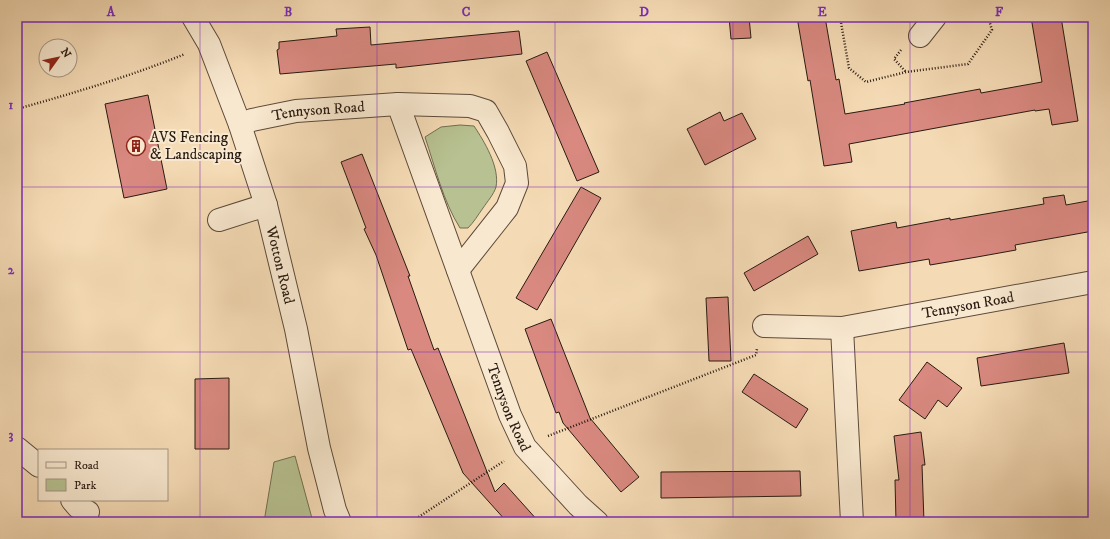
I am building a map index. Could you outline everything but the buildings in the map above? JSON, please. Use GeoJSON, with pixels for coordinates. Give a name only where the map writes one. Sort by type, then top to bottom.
{"type":"FeatureCollection","features":[{"type":"Feature","properties":{"kind":"street","name":"Wotton Road"},"geometry":{"type":"LineString","coordinates":[[193,17],[209,44],[240,125],[266,205],[296,329],[319,448],[340,522]]}},
{"type":"Feature","properties":{"kind":"street"},"geometry":{"type":"LineString","coordinates":[[920,36],[935,17]]}},
{"type":"Feature","properties":{"kind":"street","name":"Tennyson Road"},"geometry":{"type":"LineString","coordinates":[[398,104],[510,415],[525,446],[578,505],[597,522]]}},
{"type":"Feature","properties":{"kind":"street","name":"Tennyson Road"},"geometry":{"type":"LineString","coordinates":[[240,125],[252,120],[296,111],[398,104],[470,106],[486,112],[515,166],[517,182],[507,208],[458,270]]}},
{"type":"Feature","properties":{"kind":"street"},"geometry":{"type":"LineString","coordinates":[[219,220],[266,205]]}},
{"type":"Feature","properties":{"kind":"street","name":"Tennyson Road"},"geometry":{"type":"LineString","coordinates":[[764,326],[842,328],[1093,282]]}},
{"type":"Feature","properties":{"kind":"street"},"geometry":{"type":"LineString","coordinates":[[842,328],[852,522]]}},
{"type":"Feature","properties":{"kind":"street"},"geometry":{"type":"LineString","coordinates":[[17,448],[38,465]]}},
{"type":"Feature","properties":{"kind":"path"},"geometry":{"type":"LineString","coordinates":[[17,109],[108,83],[209,44]]}},
{"type":"Feature","properties":{"kind":"path"},"geometry":{"type":"LineString","coordinates":[[411,522],[525,446],[756,355],[759,338],[764,326]]}},
{"type":"Feature","properties":{"kind":"green space"},"geometry":{"type":"Polygon","coordinates":[[[460,125],[474,126],[490,155],[496,171],[497,179],[494,192],[468,228],[460,228],[454,218],[440,184],[425,137],[441,127],[460,125]]]}},
{"type":"Feature","properties":{"kind":"green space"},"geometry":{"type":"Polygon","coordinates":[[[295,456],[313,522],[264,522],[274,462],[295,456]]]}},
{"type":"Feature","properties":{"kind":"place","name":"AVS Fencing & Landscaping"},"geometry":{"type":"Point","coordinates":[136,146]}}]}
